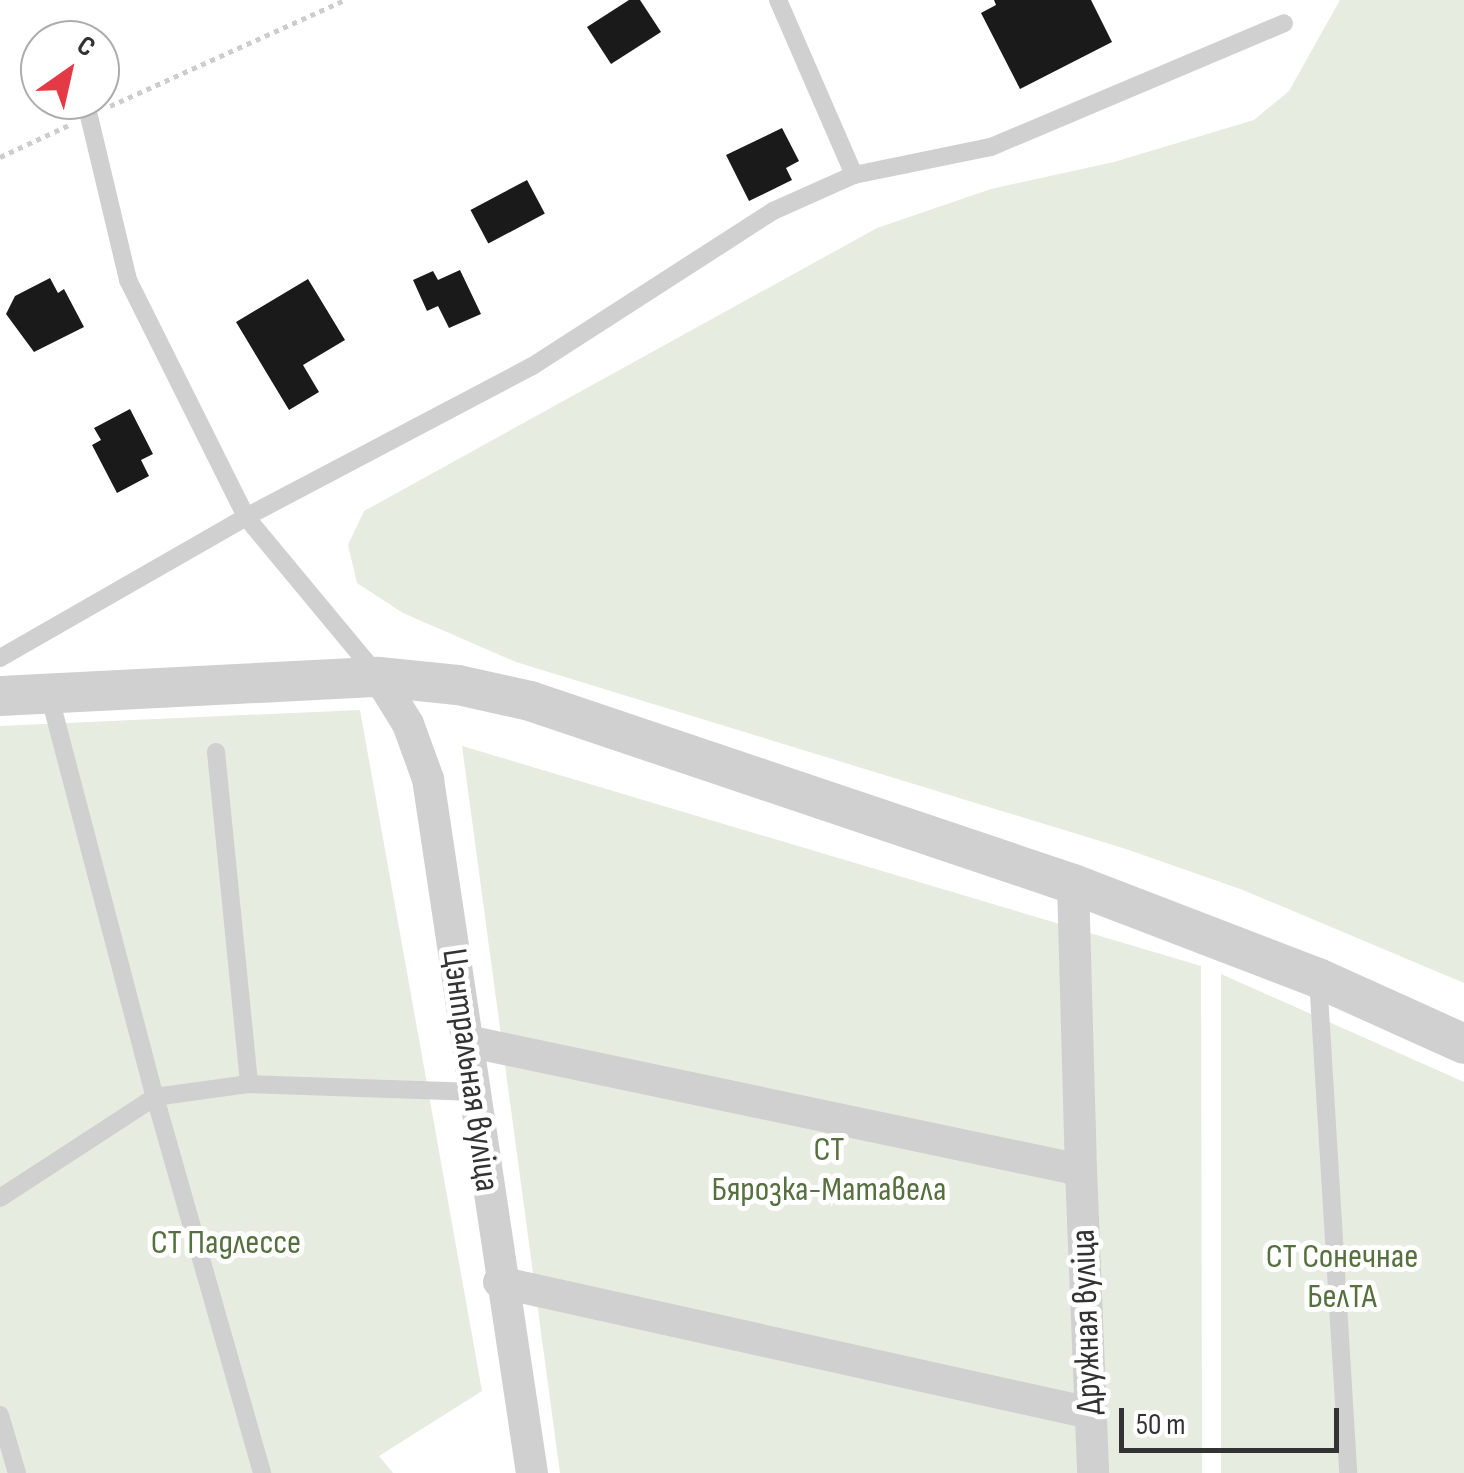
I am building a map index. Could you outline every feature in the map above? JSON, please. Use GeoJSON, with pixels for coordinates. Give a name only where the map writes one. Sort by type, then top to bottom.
{"type":"FeatureCollection","features":[{"type":"Feature","properties":{"kind":"street"},"geometry":{"type":"LineString","coordinates":[[0,696],[379,677],[458,684],[530,701],[1072,884],[1318,978],[1464,1044]]}},
{"type":"Feature","properties":{"kind":"street","name":"Цэнтральная вуліца"},"geometry":{"type":"LineString","coordinates":[[379,677],[408,724],[428,779],[476,1092],[498,1282],[532,1473]]}},
{"type":"Feature","properties":{"kind":"street","name":"Дружная вуліца"},"geometry":{"type":"LineString","coordinates":[[1072,884],[1092,1473]]}},
{"type":"Feature","properties":{"kind":"street"},"geometry":{"type":"LineString","coordinates":[[467,1042],[1081,1170]]}},
{"type":"Feature","properties":{"kind":"street"},"geometry":{"type":"LineString","coordinates":[[498,1282],[1090,1413]]}},
{"type":"Feature","properties":{"kind":"lane"},"geometry":{"type":"LineString","coordinates":[[778,0],[854,175]]}},
{"type":"Feature","properties":{"kind":"lane"},"geometry":{"type":"LineString","coordinates":[[0,658],[246,517],[531,367],[772,211],[854,175],[991,147],[1284,23]]}},
{"type":"Feature","properties":{"kind":"lane"},"geometry":{"type":"LineString","coordinates":[[90,120],[128,280],[246,517],[379,677]]}},
{"type":"Feature","properties":{"kind":"lane"},"geometry":{"type":"LineString","coordinates":[[50,694],[155,1097],[262,1473]]}},
{"type":"Feature","properties":{"kind":"lane"},"geometry":{"type":"LineString","coordinates":[[216,752],[249,1084]]}},
{"type":"Feature","properties":{"kind":"lane"},"geometry":{"type":"LineString","coordinates":[[1318,978],[1348,1473]]}},
{"type":"Feature","properties":{"kind":"lane"},"geometry":{"type":"LineString","coordinates":[[0,1198],[155,1097],[249,1084],[476,1092]]}},
{"type":"Feature","properties":{"kind":"lane"},"geometry":{"type":"LineString","coordinates":[[0,1415],[17,1473]]}},
{"type":"Feature","properties":{"kind":"path"},"geometry":{"type":"LineString","coordinates":[[120,102],[344,0]]}},
{"type":"Feature","properties":{"kind":"path"},"geometry":{"type":"LineString","coordinates":[[0,157],[80,120]]}},
{"type":"Feature","properties":{"kind":"green space"},"geometry":{"type":"Polygon","coordinates":[[[1340,0],[1464,0],[1464,983],[1243,890],[1126,849],[516,662],[403,613],[357,583],[348,545],[364,511],[877,228],[991,189],[1114,162],[1254,120],[1289,91],[1340,0]]]}},
{"type":"Feature","properties":{"kind":"green space","name":"СТ Падлессе"},"geometry":{"type":"Polygon","coordinates":[[[360,710],[482,1391],[379,1456],[393,1473],[0,1473],[0,726],[360,710]]]}},
{"type":"Feature","properties":{"kind":"green space","name":"СТ Бярозка-Матавела"},"geometry":{"type":"Polygon","coordinates":[[[462,746],[1201,966],[1202,1473],[560,1473],[462,746]]]}},
{"type":"Feature","properties":{"kind":"green space","name":"СТ Сонечнае БелТА"},"geometry":{"type":"Polygon","coordinates":[[[1221,974],[1464,1082],[1464,1473],[1221,1473],[1221,974]]]}},
{"type":"Feature","properties":{"kind":"building"},"geometry":{"type":"Polygon","coordinates":[[[629,0],[640,0],[661,32],[611,64],[587,27],[629,0]]]}},
{"type":"Feature","properties":{"kind":"building"},"geometry":{"type":"Polygon","coordinates":[[[994,0],[1091,0],[1112,42],[1020,89],[981,13],[996,5],[994,0]]]}},
{"type":"Feature","properties":{"kind":"building"},"geometry":{"type":"Polygon","coordinates":[[[782,128],[799,161],[786,168],[792,180],[749,201],[726,155],[782,128]]]}},
{"type":"Feature","properties":{"kind":"building"},"geometry":{"type":"Polygon","coordinates":[[[527,180],[545,214],[488,244],[470,210],[527,180]]]}},
{"type":"Feature","properties":{"kind":"building"},"geometry":{"type":"Polygon","coordinates":[[[460,270],[481,314],[449,328],[438,306],[427,311],[413,280],[433,271],[438,280],[460,270]]]}},
{"type":"Feature","properties":{"kind":"building"},"geometry":{"type":"Polygon","coordinates":[[[50,278],[58,293],[64,289],[84,327],[34,352],[6,314],[15,296],[50,278]]]}},
{"type":"Feature","properties":{"kind":"building"},"geometry":{"type":"Polygon","coordinates":[[[308,279],[345,340],[303,365],[319,392],[289,410],[236,322],[308,279]]]}},
{"type":"Feature","properties":{"kind":"building"},"geometry":{"type":"Polygon","coordinates":[[[130,409],[153,454],[141,460],[149,476],[117,493],[92,445],[101,440],[94,428],[130,409]]]}}]}
